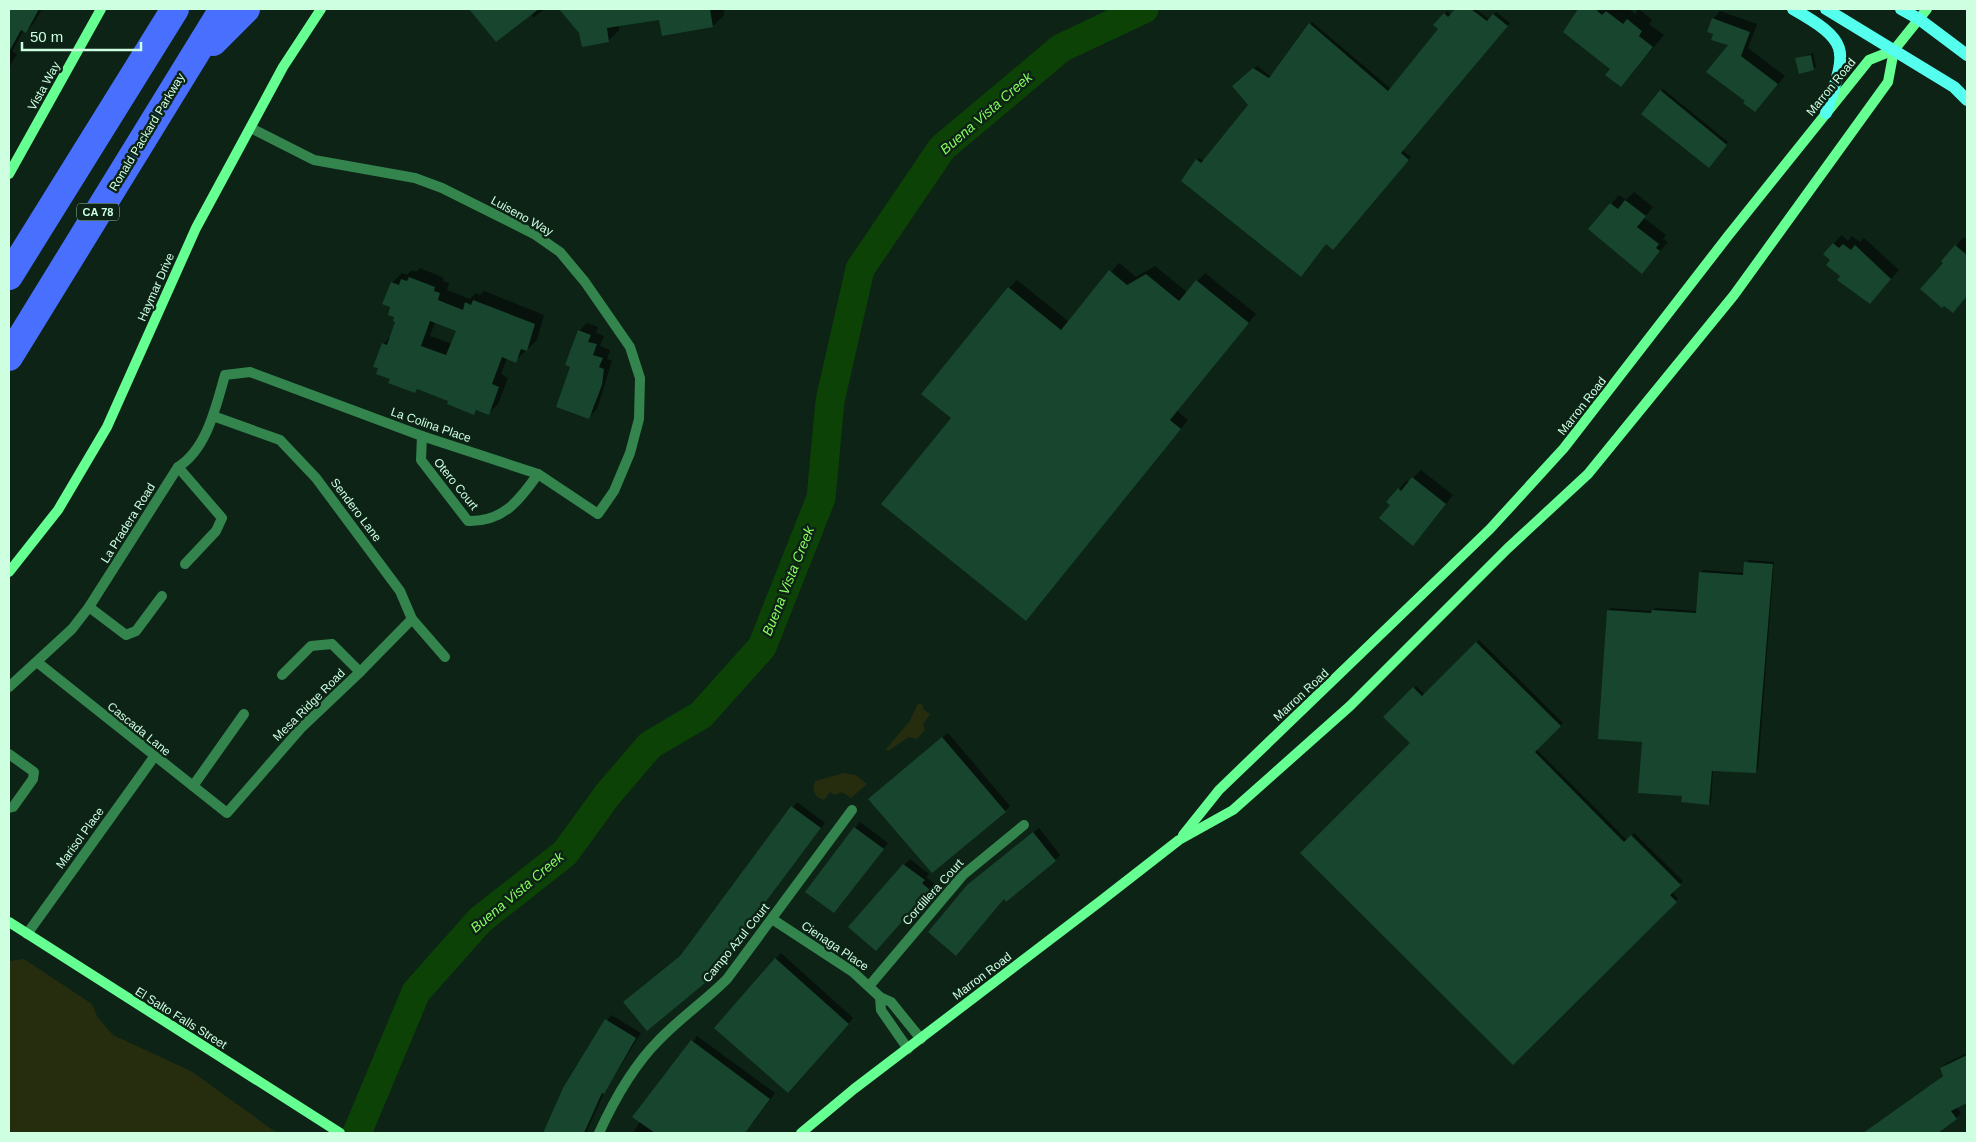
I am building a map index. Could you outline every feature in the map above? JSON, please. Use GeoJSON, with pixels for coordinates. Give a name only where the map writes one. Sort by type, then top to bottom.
{"type":"FeatureCollection","features":[{"type":"Feature","properties":{"kind":"highway"},"geometry":{"type":"LineString","coordinates":[[114,107],[163,9]]}},
{"type":"Feature","properties":{"kind":"highway"},"geometry":{"type":"LineString","coordinates":[[9,276],[174,9]]}},
{"type":"Feature","properties":{"kind":"highway","name":"Ronald Packard Parkway"},"geometry":{"type":"LineString","coordinates":[[9,357],[222,9]]}},
{"type":"Feature","properties":{"kind":"highway"},"geometry":{"type":"LineString","coordinates":[[186,66],[246,9]]}},
{"type":"Feature","properties":{"kind":"main road"},"geometry":{"type":"LineString","coordinates":[[1793,9],[1822,25],[1836,39],[1840,50],[1837,80],[1826,113]]}},
{"type":"Feature","properties":{"kind":"main road"},"geometry":{"type":"LineString","coordinates":[[1826,9],[1954,87],[1967,100]]}},
{"type":"Feature","properties":{"kind":"main road"},"geometry":{"type":"LineString","coordinates":[[1901,9],[1923,14],[1967,55]]}},
{"type":"Feature","properties":{"kind":"street","name":"Vista Way"},"geometry":{"type":"LineString","coordinates":[[9,174],[101,9]]}},
{"type":"Feature","properties":{"kind":"street","name":"Haymar Drive"},"geometry":{"type":"LineString","coordinates":[[9,572],[58,510],[107,427],[196,228],[283,67],[321,9]]}},
{"type":"Feature","properties":{"kind":"street"},"geometry":{"type":"LineString","coordinates":[[1894,50],[1923,14]]}},
{"type":"Feature","properties":{"kind":"street","name":"Marron Road"},"geometry":{"type":"LineString","coordinates":[[1179,840],[1219,790],[1490,529],[1564,448],[1869,60],[1894,50]]}},
{"type":"Feature","properties":{"kind":"street","name":"Marron Road"},"geometry":{"type":"LineString","coordinates":[[801,1133],[854,1089],[1179,840],[1233,810],[1336,719],[1507,549],[1588,474],[1763,257],[1888,82],[1894,50]]}},
{"type":"Feature","properties":{"kind":"street","name":"Luiseno Way"},"geometry":{"type":"LineString","coordinates":[[251,128],[314,160],[415,178],[442,188],[534,234],[560,252],[585,282],[630,347],[640,378],[639,419],[630,453],[614,491],[598,514]]}},
{"type":"Feature","properties":{"kind":"street","name":"La Colina Place"},"geometry":{"type":"LineString","coordinates":[[250,372],[422,436],[538,474],[598,514]]}},
{"type":"Feature","properties":{"kind":"street","name":"La Pradera Road"},"geometry":{"type":"LineString","coordinates":[[9,687],[72,629],[89,607],[178,467],[190,460],[213,416],[225,375],[250,372]]}},
{"type":"Feature","properties":{"kind":"street","name":"Sendero Lane"},"geometry":{"type":"LineString","coordinates":[[213,416],[280,440],[316,478],[395,583],[412,619],[446,657]]}},
{"type":"Feature","properties":{"kind":"street","name":"Otero Court"},"geometry":{"type":"LineString","coordinates":[[422,436],[420,460],[468,521],[484,521],[510,509],[538,474]]}},
{"type":"Feature","properties":{"kind":"street"},"geometry":{"type":"LineString","coordinates":[[178,467],[222,518],[216,530],[185,564]]}},
{"type":"Feature","properties":{"kind":"street"},"geometry":{"type":"LineString","coordinates":[[89,607],[126,635],[136,631],[162,596]]}},
{"type":"Feature","properties":{"kind":"street","name":"Mesa Ridge Road"},"geometry":{"type":"LineString","coordinates":[[227,813],[302,727],[412,619]]}},
{"type":"Feature","properties":{"kind":"street"},"geometry":{"type":"LineString","coordinates":[[282,675],[311,646],[332,644],[360,672]]}},
{"type":"Feature","properties":{"kind":"street","name":"Cascada Lane"},"geometry":{"type":"LineString","coordinates":[[37,662],[154,757],[227,813]]}},
{"type":"Feature","properties":{"kind":"street"},"geometry":{"type":"LineString","coordinates":[[193,786],[244,714]]}},
{"type":"Feature","properties":{"kind":"street"},"geometry":{"type":"LineString","coordinates":[[9,754],[34,772],[33,779],[13,807],[9,808]]}},
{"type":"Feature","properties":{"kind":"street","name":"Marisol Place"},"geometry":{"type":"LineString","coordinates":[[27,934],[154,757]]}},
{"type":"Feature","properties":{"kind":"street","name":"Campo Azul Court"},"geometry":{"type":"LineString","coordinates":[[599,1133],[624,1087],[642,1065],[659,1039],[704,1002],[727,978],[852,810]]}},
{"type":"Feature","properties":{"kind":"street","name":"Cordillera Court"},"geometry":{"type":"LineString","coordinates":[[870,985],[963,875],[1024,825]]}},
{"type":"Feature","properties":{"kind":"street","name":"Cienaga Place"},"geometry":{"type":"LineString","coordinates":[[772,919],[870,985],[880,997],[897,1008],[921,1039]]}},
{"type":"Feature","properties":{"kind":"street","name":"El Salto Falls Street"},"geometry":{"type":"LineString","coordinates":[[9,922],[340,1133]]}},
{"type":"Feature","properties":{"kind":"street","name":"Cienaga Place"},"geometry":{"type":"LineString","coordinates":[[880,997],[882,1010],[908,1048]]}},
{"type":"Feature","properties":{"kind":"green space"},"geometry":{"type":"Polygon","coordinates":[[[918,704],[922,704],[924,710],[930,714],[923,725],[925,730],[917,739],[909,737],[888,751],[886,749],[909,722],[918,704]]]}},
{"type":"Feature","properties":{"kind":"green space"},"geometry":{"type":"Polygon","coordinates":[[[844,773],[856,775],[867,784],[851,798],[842,792],[835,795],[830,792],[824,800],[817,797],[813,790],[815,781],[844,773]]]}},
{"type":"Feature","properties":{"kind":"green space"},"geometry":{"type":"Polygon","coordinates":[[[24,959],[92,1004],[98,1018],[113,1035],[191,1071],[277,1133],[9,1133],[9,961],[24,959]]]}},
{"type":"Feature","properties":{"kind":"building"},"geometry":{"type":"Polygon","coordinates":[[[9,9],[39,9],[26,33],[21,30],[9,52],[9,9]]]}},
{"type":"Feature","properties":{"kind":"building"},"geometry":{"type":"Polygon","coordinates":[[[469,9],[539,9],[496,42],[469,9]]]}},
{"type":"Feature","properties":{"kind":"building"},"geometry":{"type":"Polygon","coordinates":[[[559,9],[710,9],[713,27],[662,36],[659,20],[607,28],[609,42],[582,47],[579,33],[559,9]]]}},
{"type":"Feature","properties":{"kind":"building"},"geometry":{"type":"Polygon","coordinates":[[[1455,9],[1471,9],[1487,21],[1493,14],[1508,26],[1401,153],[1409,160],[1333,250],[1326,244],[1301,277],[1181,181],[1196,159],[1201,163],[1248,105],[1232,86],[1253,68],[1269,78],[1309,23],[1388,91],[1438,29],[1433,25],[1444,13],[1448,17],[1455,9]]]}},
{"type":"Feature","properties":{"kind":"building"},"geometry":{"type":"Polygon","coordinates":[[[1578,9],[1595,9],[1602,15],[1606,11],[1623,24],[1627,19],[1642,31],[1639,36],[1653,47],[1621,87],[1605,75],[1610,69],[1563,32],[1578,9]]]}},
{"type":"Feature","properties":{"kind":"building"},"geometry":{"type":"Polygon","coordinates":[[[1712,18],[1750,32],[1741,56],[1778,84],[1755,112],[1743,103],[1745,101],[1706,72],[1728,45],[1711,40],[1713,34],[1707,32],[1712,18]]]}},
{"type":"Feature","properties":{"kind":"building"},"geometry":{"type":"Polygon","coordinates":[[[1811,55],[1814,70],[1799,74],[1795,58],[1811,55]]]}},
{"type":"Feature","properties":{"kind":"building"},"geometry":{"type":"Polygon","coordinates":[[[1660,90],[1727,145],[1709,168],[1641,114],[1660,90]]]}},
{"type":"Feature","properties":{"kind":"building"},"geometry":{"type":"Polygon","coordinates":[[[1625,200],[1646,216],[1637,227],[1659,244],[1656,248],[1660,251],[1642,274],[1588,229],[1610,203],[1618,209],[1625,200]]]}},
{"type":"Feature","properties":{"kind":"building"},"geometry":{"type":"Polygon","coordinates":[[[1833,243],[1839,248],[1843,244],[1851,250],[1855,245],[1891,279],[1870,304],[1837,280],[1840,276],[1826,265],[1830,260],[1823,254],[1833,243]]]}},
{"type":"Feature","properties":{"kind":"building"},"geometry":{"type":"Polygon","coordinates":[[[1955,245],[1967,255],[1967,296],[1953,313],[1944,306],[1942,308],[1920,289],[1943,263],[1941,261],[1955,245]]]}},
{"type":"Feature","properties":{"kind":"building"},"geometry":{"type":"Polygon","coordinates":[[[1109,270],[1127,285],[1146,274],[1179,301],[1196,280],[1249,323],[1170,420],[1181,429],[1026,621],[881,504],[951,418],[921,394],[1008,287],[1061,330],[1109,270]]]}},
{"type":"Feature","properties":{"kind":"building"},"geometry":{"type":"Polygon","coordinates":[[[409,277],[435,287],[434,291],[440,293],[438,300],[463,310],[465,302],[471,305],[473,300],[535,324],[527,351],[521,349],[516,363],[502,357],[492,384],[499,387],[489,415],[476,410],[474,415],[447,404],[448,401],[417,389],[415,393],[388,383],[390,379],[376,374],[378,368],[373,367],[382,343],[387,345],[395,322],[393,321],[394,317],[388,315],[390,307],[382,304],[391,282],[399,285],[401,279],[407,281],[409,277]],[[430,321],[421,346],[446,355],[456,331],[430,321]]]}},
{"type":"Feature","properties":{"kind":"building"},"geometry":{"type":"Polygon","coordinates":[[[578,330],[591,335],[588,342],[597,344],[593,355],[603,358],[599,367],[604,369],[602,385],[589,419],[556,407],[570,367],[565,365],[578,330]]]}},
{"type":"Feature","properties":{"kind":"building"},"geometry":{"type":"Polygon","coordinates":[[[1412,477],[1446,504],[1413,546],[1379,518],[1390,505],[1386,502],[1398,488],[1401,491],[1412,477]]]}},
{"type":"Feature","properties":{"kind":"building"},"geometry":{"type":"Polygon","coordinates":[[[1744,562],[1773,564],[1756,773],[1712,771],[1709,805],[1681,802],[1682,796],[1638,793],[1642,742],[1598,739],[1607,610],[1651,613],[1652,610],[1696,613],[1699,572],[1743,575],[1744,562]]]}},
{"type":"Feature","properties":{"kind":"building"},"geometry":{"type":"Polygon","coordinates":[[[1476,642],[1561,726],[1535,752],[1624,842],[1631,835],[1681,885],[1670,895],[1677,902],[1513,1065],[1300,853],[1410,743],[1383,717],[1413,687],[1422,696],[1476,642]]]}},
{"type":"Feature","properties":{"kind":"building"},"geometry":{"type":"Polygon","coordinates":[[[942,737],[1006,812],[932,873],[868,799],[942,737]]]}},
{"type":"Feature","properties":{"kind":"building"},"geometry":{"type":"Polygon","coordinates":[[[791,806],[821,828],[705,983],[647,1031],[623,1002],[680,956],[791,806]]]}},
{"type":"Feature","properties":{"kind":"building"},"geometry":{"type":"Polygon","coordinates":[[[854,827],[884,849],[834,913],[805,892],[854,827]]]}},
{"type":"Feature","properties":{"kind":"building"},"geometry":{"type":"Polygon","coordinates":[[[1033,832],[1056,861],[1006,902],[1004,899],[956,956],[928,932],[967,885],[1033,832]]]}},
{"type":"Feature","properties":{"kind":"building"},"geometry":{"type":"Polygon","coordinates":[[[903,864],[925,880],[922,883],[930,890],[876,951],[848,927],[903,864]]]}},
{"type":"Feature","properties":{"kind":"building"},"geometry":{"type":"Polygon","coordinates":[[[775,958],[849,1024],[788,1093],[714,1028],[775,958]]]}},
{"type":"Feature","properties":{"kind":"building"},"geometry":{"type":"Polygon","coordinates":[[[605,1019],[636,1038],[604,1094],[602,1093],[584,1133],[543,1133],[563,1088],[605,1019]]]}},
{"type":"Feature","properties":{"kind":"building"},"geometry":{"type":"Polygon","coordinates":[[[691,1040],[770,1099],[745,1133],[655,1133],[632,1117],[691,1040]]]}},
{"type":"Feature","properties":{"kind":"building"},"geometry":{"type":"Polygon","coordinates":[[[1967,1055],[1967,1103],[1951,1111],[1957,1119],[1938,1133],[1863,1133],[1943,1076],[1940,1068],[1967,1055]]]}},
{"type":"Feature","properties":{"kind":"waterway","name":"Buena Vista Creek"},"geometry":{"type":"LineString","coordinates":[[357,1133],[416,992],[480,920],[565,853],[608,794],[650,745],[701,715],[762,647],[821,498],[830,401],[860,269],[942,148],[1061,48],[1144,9]]}}]}
